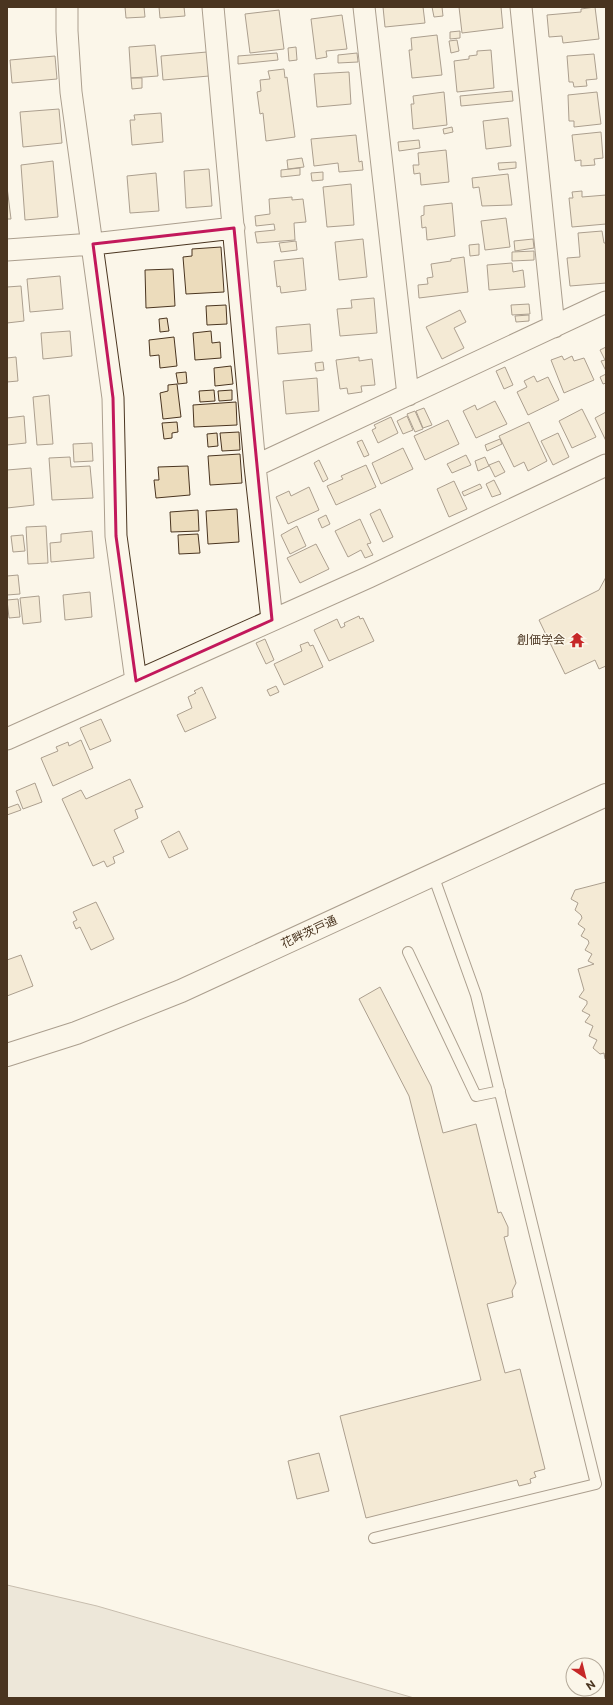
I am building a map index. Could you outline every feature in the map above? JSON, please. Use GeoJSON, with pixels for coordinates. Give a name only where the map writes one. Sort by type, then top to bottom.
{"type":"FeatureCollection","features":[{"type":"Feature","properties":{"kind":"main road","name":"花畔茨戸通"},"geometry":{"type":"LineString","coordinates":[[7,1055],[76,1033],[181,991],[606,795]]}},
{"type":"Feature","properties":{"kind":"street"},"geometry":{"type":"LineString","coordinates":[[68,7],[67,31],[71,92],[113,398],[116,536],[136,681]]}},
{"type":"Feature","properties":{"kind":"street"},"geometry":{"type":"LineString","coordinates":[[213,7],[255,466],[272,620]]}},
{"type":"Feature","properties":{"kind":"street"},"geometry":{"type":"LineString","coordinates":[[364,7],[408,395]]}},
{"type":"Feature","properties":{"kind":"street"},"geometry":{"type":"LineString","coordinates":[[521,7],[554,327]]}},
{"type":"Feature","properties":{"kind":"street"},"geometry":{"type":"LineString","coordinates":[[7,250],[93,244],[234,228]]}},
{"type":"Feature","properties":{"kind":"street"},"geometry":{"type":"LineString","coordinates":[[255,466],[606,302]]}},
{"type":"Feature","properties":{"kind":"street"},"geometry":{"type":"LineString","coordinates":[[7,739],[369,577],[606,466]]}},
{"type":"Feature","properties":{"kind":"lane"},"geometry":{"type":"LineString","coordinates":[[374,1538],[596,1484],[476,995],[433,875]]}},
{"type":"Feature","properties":{"kind":"lane"},"geometry":{"type":"LineString","coordinates":[[408,952],[476,1096],[500,1091]]}},
{"type":"Feature","properties":{"kind":"highlighted area"},"geometry":{"type":"Polygon","coordinates":[[[234,228],[272,620],[136,681],[116,536],[113,398],[93,244],[234,228]]]}},
{"type":"Feature","properties":{"kind":"shaded area"},"geometry":{"type":"Polygon","coordinates":[[[7,1585],[97,1606],[414,1698],[7,1698],[7,1585]]]}},
{"type":"Feature","properties":{"kind":"building"},"geometry":{"type":"Polygon","coordinates":[[[125,7],[144,7],[145,17],[126,18],[125,7]]]}},
{"type":"Feature","properties":{"kind":"building"},"geometry":{"type":"Polygon","coordinates":[[[159,7],[184,7],[185,16],[160,18],[159,7]]]}},
{"type":"Feature","properties":{"kind":"building"},"geometry":{"type":"Polygon","coordinates":[[[383,7],[423,7],[425,23],[385,27],[383,7]]]}},
{"type":"Feature","properties":{"kind":"building"},"geometry":{"type":"Polygon","coordinates":[[[432,7],[442,7],[443,16],[434,17],[432,7]]]}},
{"type":"Feature","properties":{"kind":"building"},"geometry":{"type":"Polygon","coordinates":[[[459,7],[501,7],[503,28],[462,33],[459,7]]]}},
{"type":"Feature","properties":{"kind":"building"},"geometry":{"type":"Polygon","coordinates":[[[595,7],[599,39],[563,43],[562,36],[549,37],[547,15],[581,12],[581,9],[595,7]]]}},
{"type":"Feature","properties":{"kind":"building"},"geometry":{"type":"Polygon","coordinates":[[[279,10],[284,49],[250,53],[245,14],[279,10]]]}},
{"type":"Feature","properties":{"kind":"building"},"geometry":{"type":"Polygon","coordinates":[[[342,15],[347,49],[326,51],[327,57],[316,59],[311,19],[342,15]]]}},
{"type":"Feature","properties":{"kind":"building"},"geometry":{"type":"Polygon","coordinates":[[[460,31],[460,38],[450,39],[450,32],[460,31]]]}},
{"type":"Feature","properties":{"kind":"building"},"geometry":{"type":"Polygon","coordinates":[[[437,35],[442,75],[412,78],[409,50],[412,50],[411,38],[437,35]]]}},
{"type":"Feature","properties":{"kind":"building"},"geometry":{"type":"Polygon","coordinates":[[[457,40],[459,51],[451,53],[449,41],[457,40]]]}},
{"type":"Feature","properties":{"kind":"building"},"geometry":{"type":"Polygon","coordinates":[[[155,45],[158,76],[131,78],[129,47],[155,45]]]}},
{"type":"Feature","properties":{"kind":"building"},"geometry":{"type":"Polygon","coordinates":[[[296,47],[297,60],[289,61],[288,48],[296,47]]]}},
{"type":"Feature","properties":{"kind":"building"},"geometry":{"type":"Polygon","coordinates":[[[491,50],[494,88],[457,92],[454,61],[469,59],[469,56],[477,55],[477,51],[491,50]]]}},
{"type":"Feature","properties":{"kind":"building"},"geometry":{"type":"Polygon","coordinates":[[[207,52],[209,76],[163,80],[161,56],[207,52]]]}},
{"type":"Feature","properties":{"kind":"building"},"geometry":{"type":"Polygon","coordinates":[[[277,53],[278,60],[238,64],[238,56],[277,53]]]}},
{"type":"Feature","properties":{"kind":"building"},"geometry":{"type":"Polygon","coordinates":[[[357,53],[358,62],[338,63],[338,55],[357,53]]]}},
{"type":"Feature","properties":{"kind":"building"},"geometry":{"type":"Polygon","coordinates":[[[594,54],[597,79],[586,80],[587,86],[574,87],[573,82],[569,82],[567,56],[594,54]]]}},
{"type":"Feature","properties":{"kind":"building"},"geometry":{"type":"Polygon","coordinates":[[[55,56],[57,79],[12,83],[10,60],[55,56]]]}},
{"type":"Feature","properties":{"kind":"building"},"geometry":{"type":"Polygon","coordinates":[[[284,69],[285,78],[287,77],[295,137],[266,141],[263,113],[260,114],[257,92],[261,91],[260,80],[270,79],[268,71],[284,69]]]}},
{"type":"Feature","properties":{"kind":"building"},"geometry":{"type":"Polygon","coordinates":[[[349,72],[351,104],[317,107],[314,74],[349,72]]]}},
{"type":"Feature","properties":{"kind":"building"},"geometry":{"type":"Polygon","coordinates":[[[131,78],[142,78],[142,88],[132,89],[131,78]]]}},
{"type":"Feature","properties":{"kind":"building"},"geometry":{"type":"Polygon","coordinates":[[[512,91],[513,101],[461,106],[460,96],[512,91]]]}},
{"type":"Feature","properties":{"kind":"building"},"geometry":{"type":"Polygon","coordinates":[[[444,92],[447,125],[413,129],[411,104],[414,104],[413,96],[444,92]]]}},
{"type":"Feature","properties":{"kind":"building"},"geometry":{"type":"Polygon","coordinates":[[[597,92],[601,124],[574,127],[574,121],[569,121],[568,95],[597,92]]]}},
{"type":"Feature","properties":{"kind":"building"},"geometry":{"type":"Polygon","coordinates":[[[59,109],[62,143],[23,147],[20,112],[59,109]]]}},
{"type":"Feature","properties":{"kind":"building"},"geometry":{"type":"Polygon","coordinates":[[[161,113],[163,142],[132,145],[130,120],[135,120],[134,115],[161,113]]]}},
{"type":"Feature","properties":{"kind":"building"},"geometry":{"type":"Polygon","coordinates":[[[508,118],[511,146],[486,149],[483,121],[508,118]]]}},
{"type":"Feature","properties":{"kind":"building"},"geometry":{"type":"Polygon","coordinates":[[[452,127],[453,132],[444,134],[443,129],[452,127]]]}},
{"type":"Feature","properties":{"kind":"building"},"geometry":{"type":"Polygon","coordinates":[[[601,132],[603,158],[594,159],[595,165],[581,166],[581,160],[575,161],[572,135],[601,132]]]}},
{"type":"Feature","properties":{"kind":"building"},"geometry":{"type":"Polygon","coordinates":[[[356,135],[359,162],[362,161],[363,170],[339,172],[338,163],[314,166],[311,139],[356,135]]]}},
{"type":"Feature","properties":{"kind":"building"},"geometry":{"type":"Polygon","coordinates":[[[419,140],[420,148],[399,151],[398,142],[419,140]]]}},
{"type":"Feature","properties":{"kind":"building"},"geometry":{"type":"Polygon","coordinates":[[[446,150],[449,182],[421,185],[420,173],[414,174],[413,165],[419,165],[418,153],[446,150]]]}},
{"type":"Feature","properties":{"kind":"building"},"geometry":{"type":"Polygon","coordinates":[[[302,158],[304,167],[288,169],[287,160],[302,158]]]}},
{"type":"Feature","properties":{"kind":"building"},"geometry":{"type":"Polygon","coordinates":[[[53,161],[58,217],[25,220],[21,165],[53,161]]]}},
{"type":"Feature","properties":{"kind":"building"},"geometry":{"type":"Polygon","coordinates":[[[516,162],[516,168],[499,170],[498,163],[516,162]]]}},
{"type":"Feature","properties":{"kind":"building"},"geometry":{"type":"Polygon","coordinates":[[[300,168],[300,175],[281,177],[281,170],[300,168]]]}},
{"type":"Feature","properties":{"kind":"building"},"geometry":{"type":"Polygon","coordinates":[[[209,169],[212,206],[186,208],[184,171],[209,169]]]}},
{"type":"Feature","properties":{"kind":"building"},"geometry":{"type":"Polygon","coordinates":[[[323,172],[323,180],[312,181],[311,173],[323,172]]]}},
{"type":"Feature","properties":{"kind":"building"},"geometry":{"type":"Polygon","coordinates":[[[156,173],[159,211],[130,213],[127,176],[156,173]]]}},
{"type":"Feature","properties":{"kind":"building"},"geometry":{"type":"Polygon","coordinates":[[[508,174],[512,205],[482,206],[479,187],[473,188],[472,178],[508,174]]]}},
{"type":"Feature","properties":{"kind":"building"},"geometry":{"type":"Polygon","coordinates":[[[351,184],[354,225],[327,227],[323,187],[351,184]]]}},
{"type":"Feature","properties":{"kind":"building"},"geometry":{"type":"Polygon","coordinates":[[[7,187],[11,219],[7,219],[7,187]]]}},
{"type":"Feature","properties":{"kind":"building"},"geometry":{"type":"Polygon","coordinates":[[[582,191],[582,197],[606,195],[606,224],[572,227],[569,198],[573,198],[572,192],[582,191]]]}},
{"type":"Feature","properties":{"kind":"building"},"geometry":{"type":"Polygon","coordinates":[[[292,197],[292,200],[303,199],[306,222],[294,223],[295,240],[257,243],[255,232],[275,230],[274,224],[256,226],[255,216],[270,214],[269,199],[292,197]]]}},
{"type":"Feature","properties":{"kind":"building"},"geometry":{"type":"Polygon","coordinates":[[[452,203],[455,236],[427,240],[426,227],[422,228],[421,216],[424,215],[424,206],[452,203]]]}},
{"type":"Feature","properties":{"kind":"building"},"geometry":{"type":"Polygon","coordinates":[[[506,218],[510,247],[485,250],[481,221],[506,218]]]}},
{"type":"Feature","properties":{"kind":"building"},"geometry":{"type":"Polygon","coordinates":[[[602,231],[604,243],[606,243],[606,283],[570,286],[567,258],[580,257],[578,233],[602,231]]]}},
{"type":"Feature","properties":{"kind":"building"},"geometry":{"type":"Polygon","coordinates":[[[363,239],[367,277],[339,280],[335,242],[363,239]]]}},
{"type":"Feature","properties":{"kind":"building"},"geometry":{"type":"Polygon","coordinates":[[[533,239],[534,248],[515,251],[514,241],[533,239]]]}},
{"type":"Feature","properties":{"kind":"building"},"geometry":{"type":"Polygon","coordinates":[[[296,241],[297,250],[281,252],[279,243],[296,241]]]}},
{"type":"Feature","properties":{"kind":"building"},"geometry":{"type":"Polygon","coordinates":[[[479,244],[479,255],[470,256],[469,245],[479,244]]]}},
{"type":"Feature","properties":{"kind":"building"},"geometry":{"type":"Polygon","coordinates":[[[221,247],[224,292],[186,294],[183,257],[192,256],[192,249],[221,247]]]}},
{"type":"Feature","properties":{"kind":"building"},"geometry":{"type":"Polygon","coordinates":[[[534,251],[534,260],[512,261],[512,252],[534,251]]]}},
{"type":"Feature","properties":{"kind":"building"},"geometry":{"type":"Polygon","coordinates":[[[464,257],[468,292],[419,298],[418,285],[428,284],[427,278],[433,277],[431,264],[451,261],[451,259],[464,257]]]}},
{"type":"Feature","properties":{"kind":"building"},"geometry":{"type":"Polygon","coordinates":[[[303,258],[306,290],[281,293],[280,286],[277,287],[274,261],[303,258]]]}},
{"type":"Feature","properties":{"kind":"building"},"geometry":{"type":"Polygon","coordinates":[[[512,263],[513,272],[523,270],[525,287],[489,290],[487,265],[512,263]]]}},
{"type":"Feature","properties":{"kind":"building"},"geometry":{"type":"Polygon","coordinates":[[[173,269],[175,306],[146,308],[145,270],[173,269]]]}},
{"type":"Feature","properties":{"kind":"building"},"geometry":{"type":"Polygon","coordinates":[[[60,276],[63,309],[30,312],[27,279],[60,276]]]}},
{"type":"Feature","properties":{"kind":"building"},"geometry":{"type":"Polygon","coordinates":[[[21,286],[24,321],[7,323],[7,287],[21,286]]]}},
{"type":"Feature","properties":{"kind":"building"},"geometry":{"type":"Polygon","coordinates":[[[374,298],[377,333],[340,336],[337,309],[352,308],[351,300],[374,298]]]}},
{"type":"Feature","properties":{"kind":"building"},"geometry":{"type":"Polygon","coordinates":[[[529,304],[530,314],[512,315],[511,305],[529,304]]]}},
{"type":"Feature","properties":{"kind":"building"},"geometry":{"type":"Polygon","coordinates":[[[226,305],[227,324],[207,325],[206,306],[226,305]]]}},
{"type":"Feature","properties":{"kind":"building"},"geometry":{"type":"Polygon","coordinates":[[[460,310],[466,322],[454,328],[464,348],[442,359],[426,327],[460,310]]]}},
{"type":"Feature","properties":{"kind":"building"},"geometry":{"type":"Polygon","coordinates":[[[529,315],[529,321],[516,322],[515,316],[529,315]]]}},
{"type":"Feature","properties":{"kind":"building"},"geometry":{"type":"Polygon","coordinates":[[[167,318],[169,331],[160,332],[159,319],[167,318]]]}},
{"type":"Feature","properties":{"kind":"building"},"geometry":{"type":"Polygon","coordinates":[[[310,324],[312,351],[278,354],[276,327],[310,324]]]}},
{"type":"Feature","properties":{"kind":"building"},"geometry":{"type":"Polygon","coordinates":[[[70,331],[72,356],[43,359],[41,333],[70,331]]]}},
{"type":"Feature","properties":{"kind":"building"},"geometry":{"type":"Polygon","coordinates":[[[211,331],[212,343],[220,342],[221,358],[195,360],[193,333],[211,331]]]}},
{"type":"Feature","properties":{"kind":"building"},"geometry":{"type":"Polygon","coordinates":[[[174,337],[177,366],[160,368],[159,355],[150,356],[149,340],[174,337]]]}},
{"type":"Feature","properties":{"kind":"building"},"geometry":{"type":"Polygon","coordinates":[[[606,347],[606,371],[601,361],[605,360],[600,350],[606,347]]]}},
{"type":"Feature","properties":{"kind":"building"},"geometry":{"type":"Polygon","coordinates":[[[562,356],[564,360],[572,356],[574,361],[584,358],[594,380],[564,393],[551,360],[562,356]]]}},
{"type":"Feature","properties":{"kind":"building"},"geometry":{"type":"Polygon","coordinates":[[[16,357],[18,381],[7,382],[7,358],[16,357]]]}},
{"type":"Feature","properties":{"kind":"building"},"geometry":{"type":"Polygon","coordinates":[[[359,357],[359,361],[372,359],[375,385],[361,386],[362,392],[348,394],[347,388],[340,389],[336,360],[359,357]]]}},
{"type":"Feature","properties":{"kind":"building"},"geometry":{"type":"Polygon","coordinates":[[[323,362],[324,370],[316,371],[315,363],[323,362]]]}},
{"type":"Feature","properties":{"kind":"building"},"geometry":{"type":"Polygon","coordinates":[[[231,366],[233,384],[215,386],[214,368],[231,366]]]}},
{"type":"Feature","properties":{"kind":"building"},"geometry":{"type":"Polygon","coordinates":[[[505,367],[513,385],[504,389],[496,371],[505,367]]]}},
{"type":"Feature","properties":{"kind":"building"},"geometry":{"type":"Polygon","coordinates":[[[186,372],[187,383],[178,384],[176,373],[186,372]]]}},
{"type":"Feature","properties":{"kind":"building"},"geometry":{"type":"Polygon","coordinates":[[[606,374],[606,383],[603,384],[600,377],[606,374]]]}},
{"type":"Feature","properties":{"kind":"building"},"geometry":{"type":"Polygon","coordinates":[[[534,376],[537,382],[548,377],[559,400],[528,415],[517,392],[527,387],[524,381],[534,376]]]}},
{"type":"Feature","properties":{"kind":"building"},"geometry":{"type":"Polygon","coordinates":[[[317,378],[319,411],[286,414],[283,381],[317,378]]]}},
{"type":"Feature","properties":{"kind":"building"},"geometry":{"type":"Polygon","coordinates":[[[177,384],[181,417],[163,419],[160,393],[168,391],[168,385],[177,384]]]}},
{"type":"Feature","properties":{"kind":"building"},"geometry":{"type":"Polygon","coordinates":[[[214,390],[215,401],[200,402],[199,391],[214,390]]]}},
{"type":"Feature","properties":{"kind":"building"},"geometry":{"type":"Polygon","coordinates":[[[232,390],[232,400],[219,401],[218,391],[232,390]]]}},
{"type":"Feature","properties":{"kind":"building"},"geometry":{"type":"Polygon","coordinates":[[[49,395],[53,444],[37,445],[33,397],[49,395]]]}},
{"type":"Feature","properties":{"kind":"building"},"geometry":{"type":"Polygon","coordinates":[[[495,401],[507,424],[476,438],[463,411],[475,405],[477,410],[495,401]]]}},
{"type":"Feature","properties":{"kind":"building"},"geometry":{"type":"Polygon","coordinates":[[[236,402],[237,425],[194,427],[193,405],[236,402]]]}},
{"type":"Feature","properties":{"kind":"building"},"geometry":{"type":"Polygon","coordinates":[[[424,408],[432,425],[423,428],[416,411],[424,408]]]}},
{"type":"Feature","properties":{"kind":"building"},"geometry":{"type":"Polygon","coordinates":[[[582,409],[596,437],[572,448],[559,421],[582,409]]]}},
{"type":"Feature","properties":{"kind":"building"},"geometry":{"type":"Polygon","coordinates":[[[415,411],[423,429],[415,432],[407,414],[415,411]]]}},
{"type":"Feature","properties":{"kind":"building"},"geometry":{"type":"Polygon","coordinates":[[[606,412],[606,441],[595,418],[606,412]]]}},
{"type":"Feature","properties":{"kind":"building"},"geometry":{"type":"Polygon","coordinates":[[[24,416],[26,443],[7,445],[7,418],[24,416]]]}},
{"type":"Feature","properties":{"kind":"building"},"geometry":{"type":"Polygon","coordinates":[[[407,416],[413,430],[403,434],[397,421],[407,416]]]}},
{"type":"Feature","properties":{"kind":"building"},"geometry":{"type":"Polygon","coordinates":[[[391,417],[398,433],[378,443],[372,430],[376,428],[374,425],[391,417]]]}},
{"type":"Feature","properties":{"kind":"building"},"geometry":{"type":"Polygon","coordinates":[[[448,420],[459,444],[425,460],[414,436],[448,420]]]}},
{"type":"Feature","properties":{"kind":"building"},"geometry":{"type":"Polygon","coordinates":[[[177,422],[178,432],[172,433],[172,438],[164,439],[162,423],[177,422]]]}},
{"type":"Feature","properties":{"kind":"building"},"geometry":{"type":"Polygon","coordinates":[[[529,422],[547,461],[528,471],[524,462],[514,467],[499,436],[529,422]]]}},
{"type":"Feature","properties":{"kind":"building"},"geometry":{"type":"Polygon","coordinates":[[[239,432],[240,450],[222,451],[220,433],[239,432]]]}},
{"type":"Feature","properties":{"kind":"building"},"geometry":{"type":"Polygon","coordinates":[[[217,433],[218,446],[208,447],[207,434],[217,433]]]}},
{"type":"Feature","properties":{"kind":"building"},"geometry":{"type":"Polygon","coordinates":[[[558,433],[569,457],[553,465],[541,441],[558,433]]]}},
{"type":"Feature","properties":{"kind":"building"},"geometry":{"type":"Polygon","coordinates":[[[500,439],[502,444],[487,451],[485,445],[500,439]]]}},
{"type":"Feature","properties":{"kind":"building"},"geometry":{"type":"Polygon","coordinates":[[[362,440],[369,455],[364,457],[357,442],[362,440]]]}},
{"type":"Feature","properties":{"kind":"building"},"geometry":{"type":"Polygon","coordinates":[[[92,443],[93,461],[74,462],[73,444],[92,443]]]}},
{"type":"Feature","properties":{"kind":"building"},"geometry":{"type":"Polygon","coordinates":[[[403,448],[413,469],[381,484],[372,463],[403,448]]]}},
{"type":"Feature","properties":{"kind":"building"},"geometry":{"type":"Polygon","coordinates":[[[240,454],[242,483],[210,485],[208,456],[240,454]]]}},
{"type":"Feature","properties":{"kind":"building"},"geometry":{"type":"Polygon","coordinates":[[[466,455],[471,465],[452,473],[447,464],[466,455]]]}},
{"type":"Feature","properties":{"kind":"building"},"geometry":{"type":"Polygon","coordinates":[[[70,457],[71,467],[90,466],[93,498],[52,500],[49,458],[70,457]]]}},
{"type":"Feature","properties":{"kind":"building"},"geometry":{"type":"Polygon","coordinates":[[[485,457],[489,466],[478,471],[475,461],[485,457]]]}},
{"type":"Feature","properties":{"kind":"building"},"geometry":{"type":"Polygon","coordinates":[[[319,460],[328,479],[323,482],[314,463],[319,460]]]}},
{"type":"Feature","properties":{"kind":"building"},"geometry":{"type":"Polygon","coordinates":[[[499,461],[505,472],[495,477],[489,465],[499,461]]]}},
{"type":"Feature","properties":{"kind":"building"},"geometry":{"type":"Polygon","coordinates":[[[366,465],[376,487],[336,505],[327,486],[343,479],[341,476],[366,465]]]}},
{"type":"Feature","properties":{"kind":"building"},"geometry":{"type":"Polygon","coordinates":[[[188,466],[190,495],[156,498],[154,480],[159,480],[158,467],[188,466]]]}},
{"type":"Feature","properties":{"kind":"building"},"geometry":{"type":"Polygon","coordinates":[[[31,468],[34,505],[7,508],[7,470],[31,468]]]}},
{"type":"Feature","properties":{"kind":"building"},"geometry":{"type":"Polygon","coordinates":[[[494,480],[501,494],[492,497],[486,484],[494,480]]]}},
{"type":"Feature","properties":{"kind":"building"},"geometry":{"type":"Polygon","coordinates":[[[454,481],[467,509],[449,517],[437,489],[454,481]]]}},
{"type":"Feature","properties":{"kind":"building"},"geometry":{"type":"Polygon","coordinates":[[[480,484],[482,488],[464,496],[462,492],[480,484]]]}},
{"type":"Feature","properties":{"kind":"building"},"geometry":{"type":"Polygon","coordinates":[[[309,487],[319,510],[288,524],[276,497],[289,491],[291,496],[309,487]]]}},
{"type":"Feature","properties":{"kind":"building"},"geometry":{"type":"Polygon","coordinates":[[[237,509],[239,542],[208,544],[206,511],[237,509]]]}},
{"type":"Feature","properties":{"kind":"building"},"geometry":{"type":"Polygon","coordinates":[[[380,509],[393,537],[383,542],[370,514],[380,509]]]}},
{"type":"Feature","properties":{"kind":"building"},"geometry":{"type":"Polygon","coordinates":[[[198,510],[199,531],[171,532],[170,512],[198,510]]]}},
{"type":"Feature","properties":{"kind":"building"},"geometry":{"type":"Polygon","coordinates":[[[326,515],[330,524],[322,528],[318,519],[326,515]]]}},
{"type":"Feature","properties":{"kind":"building"},"geometry":{"type":"Polygon","coordinates":[[[360,519],[371,543],[367,544],[373,555],[365,558],[361,550],[348,557],[335,531],[360,519]]]}},
{"type":"Feature","properties":{"kind":"building"},"geometry":{"type":"Polygon","coordinates":[[[46,526],[48,563],[28,564],[26,527],[46,526]]]}},
{"type":"Feature","properties":{"kind":"building"},"geometry":{"type":"Polygon","coordinates":[[[297,526],[306,546],[290,554],[281,535],[297,526]]]}},
{"type":"Feature","properties":{"kind":"building"},"geometry":{"type":"Polygon","coordinates":[[[92,531],[94,558],[51,562],[50,543],[61,542],[61,534],[92,531]]]}},
{"type":"Feature","properties":{"kind":"building"},"geometry":{"type":"Polygon","coordinates":[[[198,534],[200,553],[179,554],[178,535],[198,534]]]}},
{"type":"Feature","properties":{"kind":"building"},"geometry":{"type":"Polygon","coordinates":[[[23,535],[25,551],[13,552],[11,536],[23,535]]]}},
{"type":"Feature","properties":{"kind":"building"},"geometry":{"type":"Polygon","coordinates":[[[316,544],[329,569],[300,583],[287,558],[316,544]]]}},
{"type":"Feature","properties":{"kind":"building"},"geometry":{"type":"Polygon","coordinates":[[[18,575],[20,594],[7,595],[7,576],[18,575]]]}},
{"type":"Feature","properties":{"kind":"building","name":"創価学会"},"geometry":{"type":"Polygon","coordinates":[[[606,577],[606,666],[599,669],[595,660],[565,674],[539,620],[599,590],[606,577]]]}},
{"type":"Feature","properties":{"kind":"building"},"geometry":{"type":"Polygon","coordinates":[[[90,592],[92,617],[65,620],[63,595],[90,592]]]}},
{"type":"Feature","properties":{"kind":"building"},"geometry":{"type":"Polygon","coordinates":[[[39,596],[41,622],[23,624],[20,598],[39,596]]]}},
{"type":"Feature","properties":{"kind":"building"},"geometry":{"type":"Polygon","coordinates":[[[18,599],[20,617],[9,618],[7,600],[18,599]]]}},
{"type":"Feature","properties":{"kind":"building"},"geometry":{"type":"Polygon","coordinates":[[[359,616],[360,619],[363,618],[374,641],[329,661],[314,630],[337,619],[341,628],[345,626],[344,623],[359,616]]]}},
{"type":"Feature","properties":{"kind":"building"},"geometry":{"type":"Polygon","coordinates":[[[265,639],[274,660],[266,664],[256,643],[265,639]]]}},
{"type":"Feature","properties":{"kind":"building"},"geometry":{"type":"Polygon","coordinates":[[[308,642],[310,646],[313,645],[323,667],[284,685],[274,664],[302,651],[300,645],[308,642]]]}},
{"type":"Feature","properties":{"kind":"building"},"geometry":{"type":"Polygon","coordinates":[[[276,686],[279,692],[270,696],[267,690],[276,686]]]}},
{"type":"Feature","properties":{"kind":"building"},"geometry":{"type":"Polygon","coordinates":[[[202,687],[216,718],[185,732],[177,715],[192,708],[188,697],[196,693],[194,691],[202,687]]]}},
{"type":"Feature","properties":{"kind":"building"},"geometry":{"type":"Polygon","coordinates":[[[101,719],[111,741],[90,750],[80,728],[101,719]]]}},
{"type":"Feature","properties":{"kind":"building"},"geometry":{"type":"Polygon","coordinates":[[[81,740],[93,768],[53,786],[41,758],[58,751],[56,747],[68,742],[69,746],[81,740]]]}},
{"type":"Feature","properties":{"kind":"building"},"geometry":{"type":"Polygon","coordinates":[[[130,779],[143,807],[135,810],[138,818],[114,830],[124,852],[113,857],[115,863],[107,867],[104,861],[93,866],[62,799],[81,790],[86,799],[130,779]]]}},
{"type":"Feature","properties":{"kind":"building"},"geometry":{"type":"Polygon","coordinates":[[[35,783],[42,802],[23,809],[16,791],[35,783]]]}},
{"type":"Feature","properties":{"kind":"building"},"geometry":{"type":"Polygon","coordinates":[[[18,804],[21,810],[7,815],[7,808],[18,804]]]}},
{"type":"Feature","properties":{"kind":"building"},"geometry":{"type":"Polygon","coordinates":[[[179,831],[188,849],[169,858],[161,841],[179,831]]]}},
{"type":"Feature","properties":{"kind":"building"},"geometry":{"type":"Polygon","coordinates":[[[606,882],[605,1059],[604,1053],[600,1054],[593,1048],[597,1040],[589,1036],[593,1026],[585,1022],[590,1015],[582,1011],[587,1004],[587,1001],[579,997],[584,990],[578,969],[594,964],[588,961],[592,954],[585,950],[589,943],[588,940],[581,936],[585,929],[578,924],[582,918],[581,915],[575,910],[578,903],[571,899],[575,890],[606,882]]]}},
{"type":"Feature","properties":{"kind":"building"},"geometry":{"type":"Polygon","coordinates":[[[96,902],[114,939],[91,950],[80,927],[76,929],[73,922],[77,920],[73,912],[96,902]]]}},
{"type":"Feature","properties":{"kind":"building"},"geometry":{"type":"Polygon","coordinates":[[[21,955],[33,986],[7,996],[7,960],[21,955]]]}},
{"type":"Feature","properties":{"kind":"building"},"geometry":{"type":"Polygon","coordinates":[[[380,987],[431,1086],[443,1133],[476,1124],[498,1213],[501,1212],[508,1227],[508,1236],[504,1237],[516,1283],[512,1291],[513,1297],[487,1304],[505,1373],[520,1369],[545,1469],[534,1472],[536,1477],[530,1479],[531,1483],[519,1486],[517,1480],[366,1518],[340,1416],[481,1380],[409,1096],[359,999],[380,987]]]}},
{"type":"Feature","properties":{"kind":"building"},"geometry":{"type":"Polygon","coordinates":[[[319,1453],[329,1491],[297,1499],[288,1461],[319,1453]]]}},
{"type":"Feature","properties":{"kind":"place","name":"創価学会"},"geometry":{"type":"Point","coordinates":[577,640]}}]}
